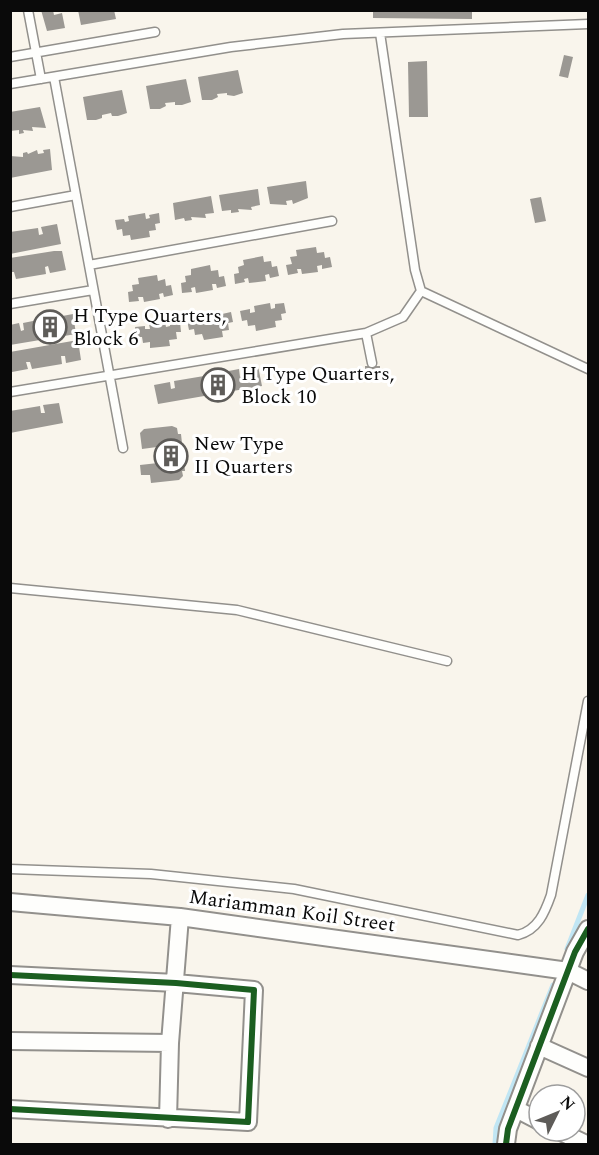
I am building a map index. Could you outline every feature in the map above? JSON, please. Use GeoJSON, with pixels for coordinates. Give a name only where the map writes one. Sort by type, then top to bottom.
{"type":"FeatureCollection","features":[{"type":"Feature","properties":{"kind":"street","name":"Mariamman Koil Street"},"geometry":{"type":"LineString","coordinates":[[10,902],[180,917],[568,971],[588,981]]}},
{"type":"Feature","properties":{"kind":"street"},"geometry":{"type":"LineString","coordinates":[[168,1119],[170,1043],[180,917]]}},
{"type":"Feature","properties":{"kind":"street"},"geometry":{"type":"LineString","coordinates":[[506,1144],[508,1129],[539,1046],[568,971],[588,929]]}},
{"type":"Feature","properties":{"kind":"street"},"geometry":{"type":"LineString","coordinates":[[10,975],[176,983],[254,990],[248,1122],[10,1109]]}},
{"type":"Feature","properties":{"kind":"street"},"geometry":{"type":"LineString","coordinates":[[10,1041],[170,1043]]}},
{"type":"Feature","properties":{"kind":"street"},"geometry":{"type":"LineString","coordinates":[[539,1046],[588,1068]]}},
{"type":"Feature","properties":{"kind":"street"},"geometry":{"type":"LineString","coordinates":[[516,1109],[527,1115]]}},
{"type":"Feature","properties":{"kind":"lane"},"geometry":{"type":"LineString","coordinates":[[28,10],[41,79]]}},
{"type":"Feature","properties":{"kind":"lane"},"geometry":{"type":"LineString","coordinates":[[10,84],[231,47],[343,34],[588,24]]}},
{"type":"Feature","properties":{"kind":"lane"},"geometry":{"type":"LineString","coordinates":[[10,57],[154,32]]}},
{"type":"Feature","properties":{"kind":"lane"},"geometry":{"type":"LineString","coordinates":[[380,33],[415,270],[421,291],[588,369]]}},
{"type":"Feature","properties":{"kind":"lane"},"geometry":{"type":"LineString","coordinates":[[54,77],[123,448]]}},
{"type":"Feature","properties":{"kind":"lane"},"geometry":{"type":"LineString","coordinates":[[10,207],[76,195]]}},
{"type":"Feature","properties":{"kind":"lane"},"geometry":{"type":"LineString","coordinates":[[89,265],[332,221]]}},
{"type":"Feature","properties":{"kind":"lane"},"geometry":{"type":"LineString","coordinates":[[10,304],[93,290]]}},
{"type":"Feature","properties":{"kind":"lane"},"geometry":{"type":"LineString","coordinates":[[10,392],[366,333],[403,317],[421,291]]}},
{"type":"Feature","properties":{"kind":"lane"},"geometry":{"type":"LineString","coordinates":[[366,333],[372,363]]}},
{"type":"Feature","properties":{"kind":"lane"},"geometry":{"type":"LineString","coordinates":[[10,588],[237,610],[447,661]]}},
{"type":"Feature","properties":{"kind":"lane"},"geometry":{"type":"LineString","coordinates":[[10,869],[151,874],[294,889],[518,935],[526,933],[545,912],[551,895],[588,701]]}},
{"type":"Feature","properties":{"kind":"building"},"geometry":{"type":"Polygon","coordinates":[[[41,10],[53,10],[54,15],[62,13],[65,28],[47,31],[41,10]]]}},
{"type":"Feature","properties":{"kind":"building"},"geometry":{"type":"Polygon","coordinates":[[[78,10],[114,10],[116,19],[81,25],[78,10]]]}},
{"type":"Feature","properties":{"kind":"building"},"geometry":{"type":"Polygon","coordinates":[[[373,10],[472,10],[472,19],[373,18],[373,10]]]}},
{"type":"Feature","properties":{"kind":"building"},"geometry":{"type":"Polygon","coordinates":[[[564,55],[573,57],[568,78],[559,76],[564,55]]]}},
{"type":"Feature","properties":{"kind":"building"},"geometry":{"type":"Polygon","coordinates":[[[427,61],[428,117],[409,117],[408,62],[427,61]]]}},
{"type":"Feature","properties":{"kind":"building"},"geometry":{"type":"Polygon","coordinates":[[[238,70],[243,93],[234,96],[227,95],[227,93],[217,94],[218,97],[212,100],[202,100],[198,77],[238,70]]]}},
{"type":"Feature","properties":{"kind":"building"},"geometry":{"type":"Polygon","coordinates":[[[186,79],[191,102],[182,105],[175,105],[175,102],[165,103],[166,106],[160,109],[150,109],[146,86],[186,79]]]}},
{"type":"Feature","properties":{"kind":"building"},"geometry":{"type":"Polygon","coordinates":[[[122,90],[127,113],[112,116],[111,113],[102,115],[102,118],[96,120],[87,120],[83,97],[122,90]]]}},
{"type":"Feature","properties":{"kind":"building"},"geometry":{"type":"Polygon","coordinates":[[[40,107],[46,128],[32,127],[33,131],[23,130],[24,133],[19,134],[19,130],[10,131],[10,112],[40,107]]]}},
{"type":"Feature","properties":{"kind":"building"},"geometry":{"type":"Polygon","coordinates":[[[50,149],[52,170],[10,178],[10,156],[23,157],[23,153],[28,154],[37,150],[38,154],[50,149]]]}},
{"type":"Feature","properties":{"kind":"building"},"geometry":{"type":"Polygon","coordinates":[[[306,181],[308,198],[293,204],[292,200],[286,201],[287,205],[270,204],[267,187],[306,181]]]}},
{"type":"Feature","properties":{"kind":"building"},"geometry":{"type":"Polygon","coordinates":[[[258,189],[260,205],[251,207],[252,210],[238,209],[239,212],[231,213],[231,210],[222,211],[219,195],[258,189]]]}},
{"type":"Feature","properties":{"kind":"building"},"geometry":{"type":"Polygon","coordinates":[[[211,196],[214,213],[205,214],[206,218],[191,217],[192,220],[185,221],[184,218],[175,220],[173,203],[211,196]]]}},
{"type":"Feature","properties":{"kind":"building"},"geometry":{"type":"Polygon","coordinates":[[[541,197],[546,221],[535,223],[530,199],[541,197]]]}},
{"type":"Feature","properties":{"kind":"building"},"geometry":{"type":"Polygon","coordinates":[[[145,213],[146,219],[150,218],[149,215],[159,213],[160,223],[155,224],[156,230],[149,231],[150,237],[131,240],[130,235],[123,236],[122,229],[117,230],[115,220],[124,219],[125,222],[129,221],[128,216],[145,213]]]}},
{"type":"Feature","properties":{"kind":"building"},"geometry":{"type":"Polygon","coordinates":[[[57,224],[61,244],[10,254],[10,232],[38,228],[39,235],[43,234],[41,227],[57,224]]]}},
{"type":"Feature","properties":{"kind":"building"},"geometry":{"type":"Polygon","coordinates":[[[316,247],[317,253],[324,252],[325,258],[330,257],[332,267],[322,269],[322,265],[317,266],[318,272],[302,274],[301,269],[297,269],[298,273],[288,275],[286,265],[292,264],[290,257],[297,256],[296,250],[316,247]]]}},
{"type":"Feature","properties":{"kind":"building"},"geometry":{"type":"Polygon","coordinates":[[[62,251],[66,270],[50,273],[48,266],[45,267],[46,274],[16,279],[14,272],[10,272],[10,258],[62,251]]]}},
{"type":"Feature","properties":{"kind":"building"},"geometry":{"type":"Polygon","coordinates":[[[263,256],[264,262],[271,261],[272,267],[277,266],[279,276],[270,278],[269,274],[265,275],[266,281],[249,283],[248,278],[244,279],[245,282],[235,284],[234,274],[239,273],[238,267],[244,265],[243,260],[263,256]]]}},
{"type":"Feature","properties":{"kind":"building"},"geometry":{"type":"Polygon","coordinates":[[[210,265],[211,271],[218,270],[219,277],[224,276],[226,286],[217,288],[216,284],[212,284],[213,290],[196,293],[195,287],[191,288],[192,292],[182,293],[181,283],[186,282],[185,276],[191,275],[191,269],[210,265]]]}},
{"type":"Feature","properties":{"kind":"building"},"geometry":{"type":"Polygon","coordinates":[[[157,275],[158,281],[165,279],[166,286],[171,285],[173,295],[164,297],[163,293],[159,294],[160,299],[144,302],[143,297],[138,297],[139,301],[129,302],[128,292],[133,291],[132,285],[139,284],[138,278],[157,275]]]}},
{"type":"Feature","properties":{"kind":"building"},"geometry":{"type":"Polygon","coordinates":[[[270,303],[271,309],[275,308],[275,304],[284,303],[286,313],[281,314],[282,320],[275,321],[276,327],[256,331],[255,325],[248,326],[247,320],[242,321],[240,311],[250,309],[250,313],[255,312],[254,306],[270,303]]]}},
{"type":"Feature","properties":{"kind":"building"},"geometry":{"type":"Polygon","coordinates":[[[231,312],[233,322],[228,323],[229,330],[222,331],[223,337],[204,340],[202,334],[195,335],[194,329],[189,330],[187,320],[197,318],[197,322],[202,321],[201,316],[217,313],[218,318],[222,317],[222,314],[231,312]]]}},
{"type":"Feature","properties":{"kind":"building","name":"H Type Quarters, Block 6"},"geometry":{"type":"Polygon","coordinates":[[[73,314],[76,334],[10,345],[10,325],[19,323],[21,331],[24,330],[23,323],[53,317],[55,325],[59,324],[57,317],[73,314]]]}},
{"type":"Feature","properties":{"kind":"building"},"geometry":{"type":"Polygon","coordinates":[[[165,322],[166,327],[170,326],[170,323],[180,322],[181,332],[176,332],[177,339],[169,340],[170,346],[150,348],[150,342],[143,343],[142,337],[137,337],[135,327],[145,326],[145,329],[150,329],[149,324],[165,322]]]}},
{"type":"Feature","properties":{"kind":"building"},"geometry":{"type":"Polygon","coordinates":[[[78,340],[81,360],[66,363],[65,356],[61,356],[62,364],[32,369],[30,362],[26,362],[28,369],[12,372],[10,352],[78,340]]]}},
{"type":"Feature","properties":{"kind":"building","name":"H Type Quarters, Block 10"},"geometry":{"type":"Polygon","coordinates":[[[258,366],[262,386],[158,404],[154,385],[170,382],[171,389],[175,388],[174,381],[204,376],[206,383],[210,382],[208,375],[239,369],[240,377],[244,376],[242,369],[258,366]]]}},
{"type":"Feature","properties":{"kind":"building"},"geometry":{"type":"Polygon","coordinates":[[[365,366],[380,366],[380,376],[365,376],[365,366]]]}},
{"type":"Feature","properties":{"kind":"building"},"geometry":{"type":"Polygon","coordinates":[[[59,403],[63,423],[10,433],[10,411],[40,406],[41,413],[45,413],[43,405],[59,403]]]}},
{"type":"Feature","properties":{"kind":"building","name":"New Type II Quarters"},"geometry":{"type":"Polygon","coordinates":[[[172,426],[177,428],[178,434],[181,434],[185,471],[182,471],[183,476],[179,480],[151,483],[150,475],[141,475],[140,465],[158,463],[157,447],[142,449],[140,433],[144,429],[172,426]]]}},
{"type":"Feature","properties":{"kind":"waterway"},"geometry":{"type":"LineString","coordinates":[[567,949],[588,895]]}},
{"type":"Feature","properties":{"kind":"waterway"},"geometry":{"type":"LineString","coordinates":[[495,1144],[496,1128],[553,985]]}},
{"type":"Feature","properties":{"kind":"cycle path"},"geometry":{"type":"LineString","coordinates":[[506,1144],[508,1129],[575,952],[588,929]]}},
{"type":"Feature","properties":{"kind":"cycle path"},"geometry":{"type":"LineString","coordinates":[[10,975],[176,983],[254,990],[248,1122],[10,1109]]}},
{"type":"Feature","properties":{"kind":"place","name":"H Type Quarters, Block 6"},"geometry":{"type":"Point","coordinates":[50,327]}},
{"type":"Feature","properties":{"kind":"place","name":"H Type Quarters, Block 10"},"geometry":{"type":"Point","coordinates":[218,385]}},
{"type":"Feature","properties":{"kind":"place","name":"New Type II Quarters"},"geometry":{"type":"Point","coordinates":[171,456]}}]}
